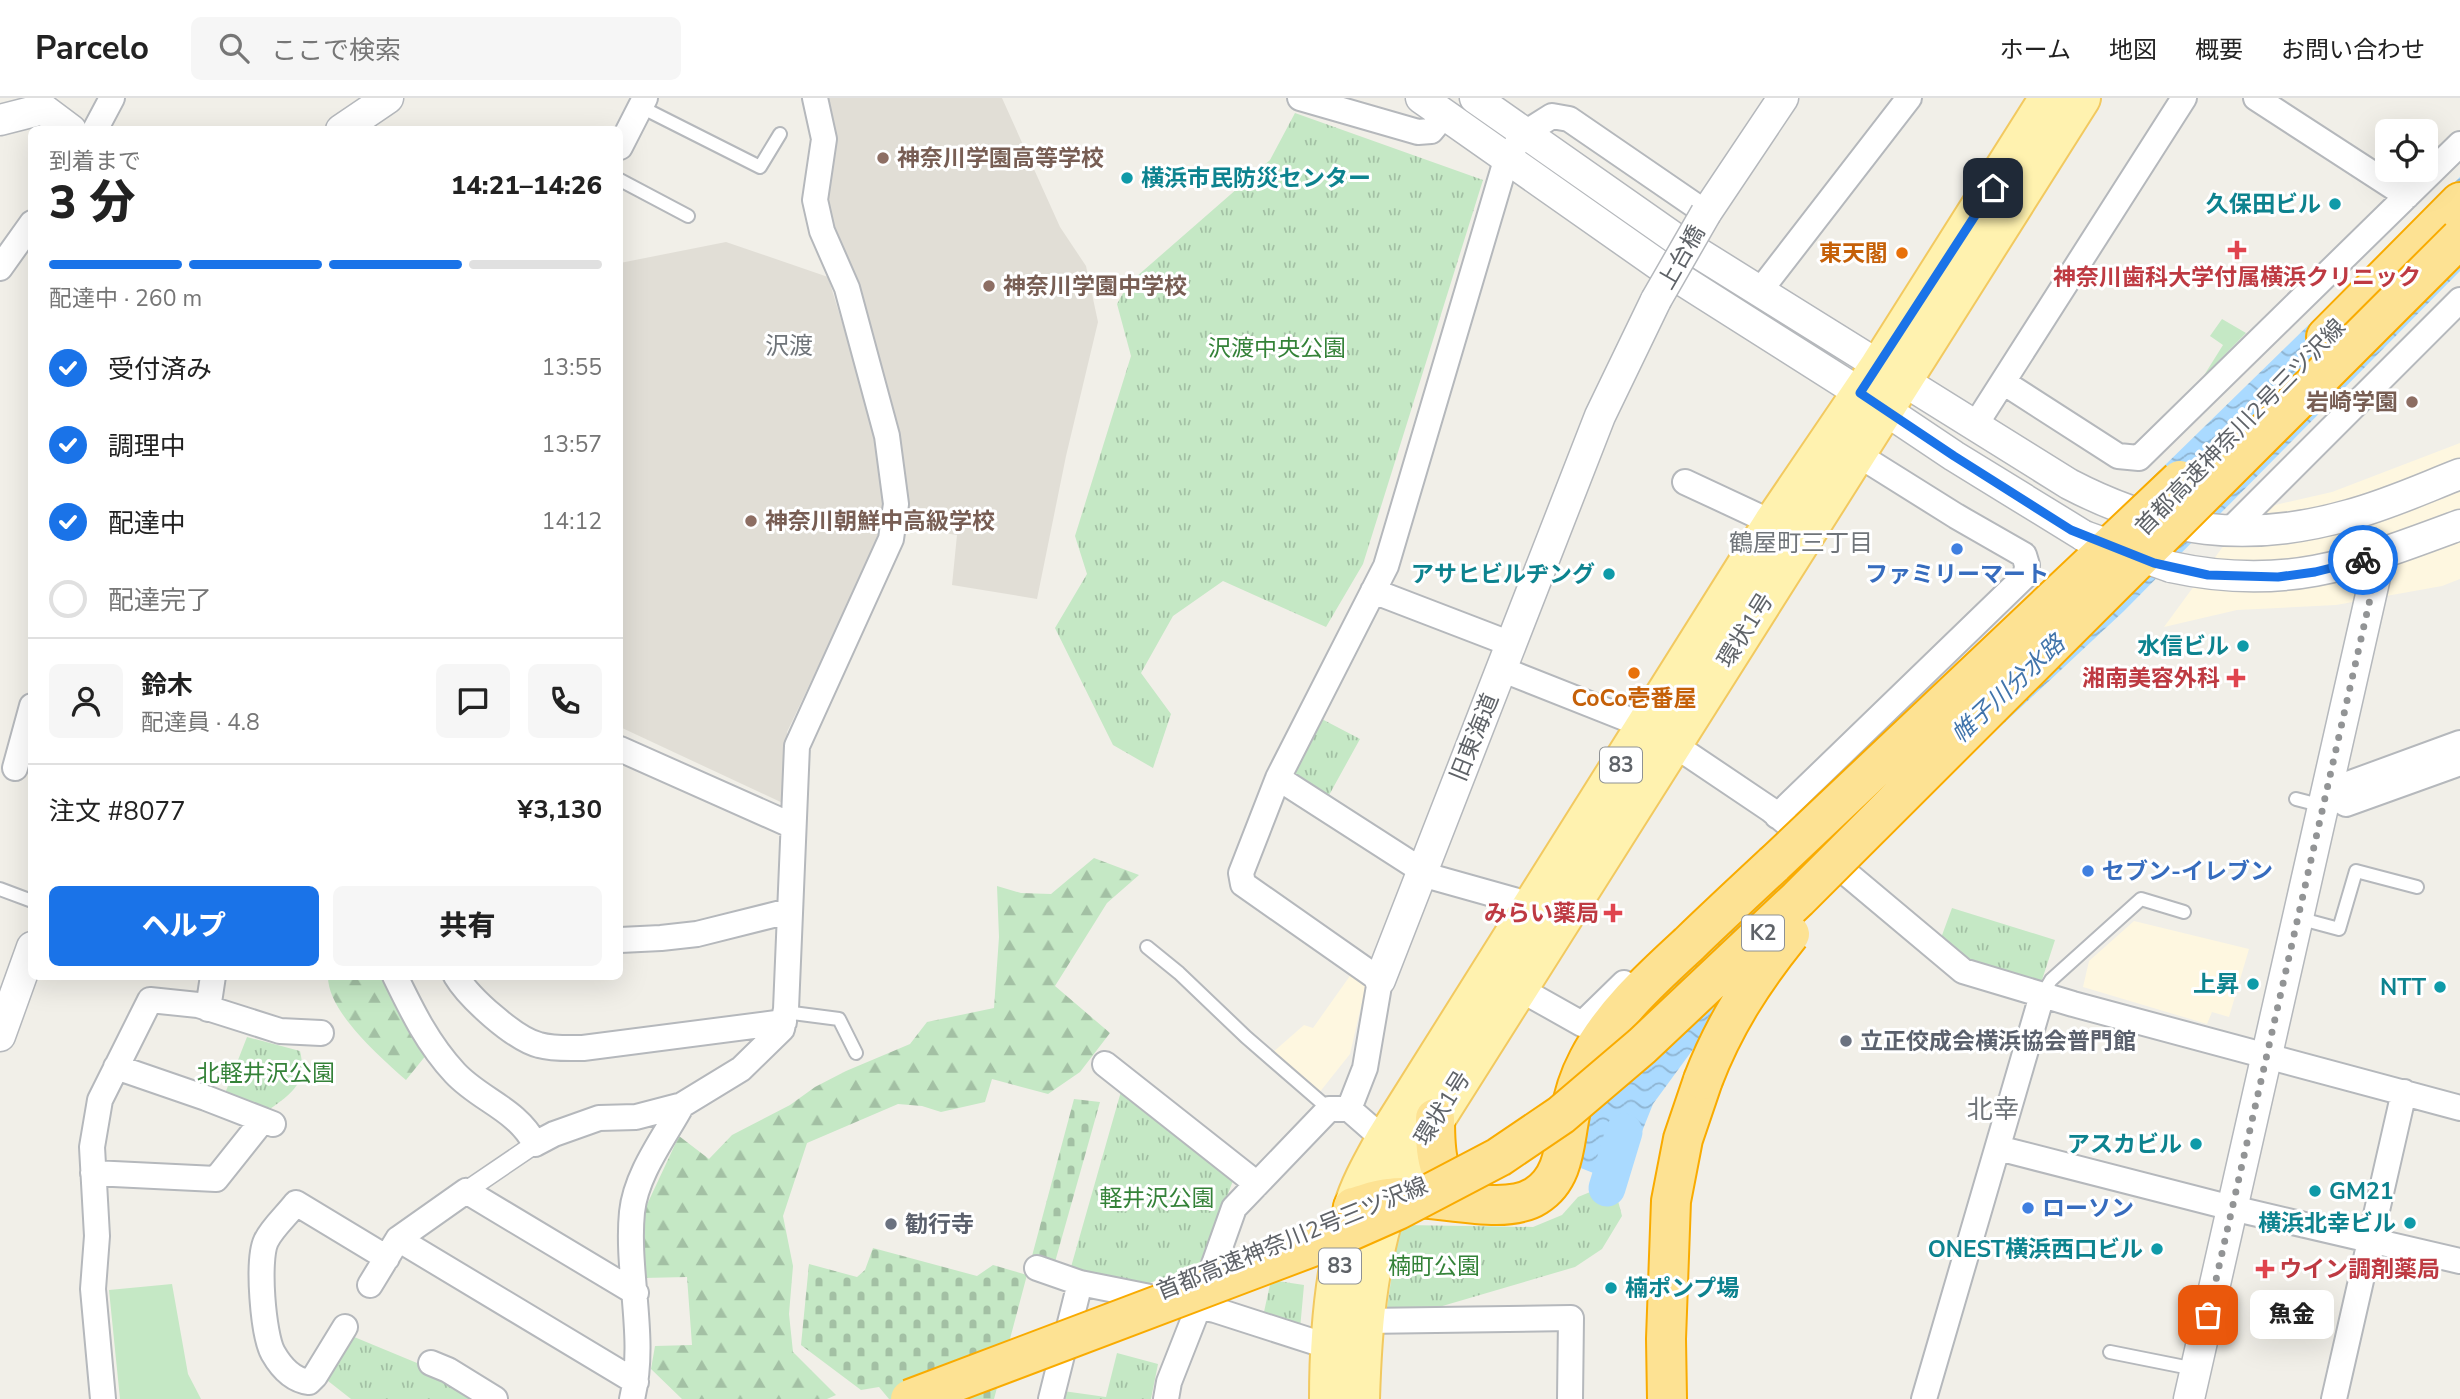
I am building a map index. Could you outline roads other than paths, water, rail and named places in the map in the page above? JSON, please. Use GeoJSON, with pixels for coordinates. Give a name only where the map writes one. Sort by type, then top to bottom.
{"type":"FeatureCollection","features":[{"type":"Feature","properties":{"kind":"highway","name":"首都高速神奈川2号三ツ沢線"},"geometry":{"type":"LineString","coordinates":[[881,1399],[1348,1220],[1461,1165],[1554,1105],[1635,1038],[1790,892],[2460,202]]}},
{"type":"Feature","properties":{"kind":"highway","name":"首都高速神奈川2号三ツ沢線"},"geometry":{"type":"LineString","coordinates":[[910,1399],[1328,1241],[1433,1194],[1499,1157],[1561,1115],[1642,1046],[1798,899],[2459,239]]}},
{"type":"Feature","properties":{"kind":"highway"},"geometry":{"type":"LineString","coordinates":[[1667,1399],[1666,1339],[1671,1201],[1683,1139],[1713,1052],[1753,980],[1790,934],[2362,355],[2459,239]]}},
{"type":"Feature","properties":{"kind":"highway"},"geometry":{"type":"LineString","coordinates":[[1353,1207],[1390,1198],[1496,1205],[1519,1203],[1535,1197],[1546,1188],[1561,1163],[1574,1096],[1581,1075],[1601,1040],[1660,971],[2145,514],[2326,337]]}},
{"type":"Feature","properties":{"kind":"highway"},"geometry":{"type":"LineString","coordinates":[[1435,1118],[1436,1159],[1439,1169],[1444,1181],[1466,1202]]}},
{"type":"Feature","properties":{"kind":"main road","name":"環状1号"},"geometry":{"type":"LineString","coordinates":[[1397,1151],[1532,908],[1659,735],[1857,454],[1882,387],[2049,98]]}},
{"type":"Feature","properties":{"kind":"main road","name":"環状1号"},"geometry":{"type":"LineString","coordinates":[[1397,1151],[1435,1118],[1518,988],[1773,523],[1882,387],[2081,98]]}},
{"type":"Feature","properties":{"kind":"main road","name":"83"},"geometry":{"type":"LineString","coordinates":[[1360,1399],[1364,1321],[1373,1257],[1390,1198],[1397,1151]]}},
{"type":"Feature","properties":{"kind":"main road","name":"83"},"geometry":{"type":"LineString","coordinates":[[1329,1399],[1330,1347],[1338,1274],[1353,1207],[1397,1151]]}},
{"type":"Feature","properties":{"kind":"street"},"geometry":{"type":"LineString","coordinates":[[97,126],[112,98]]}},
{"type":"Feature","properties":{"kind":"street"},"geometry":{"type":"LineString","coordinates":[[347,126],[388,98]]}},
{"type":"Feature","properties":{"kind":"street"},"geometry":{"type":"LineString","coordinates":[[370,1285],[392,1248],[466,1191],[535,1144],[554,1134],[599,1118],[636,1117],[682,1105],[741,1069],[782,1029],[785,1017],[797,746],[891,539],[896,504],[887,436],[846,288],[822,231],[815,200],[824,139],[815,98]]}},
{"type":"Feature","properties":{"kind":"street"},"geometry":{"type":"LineString","coordinates":[[1300,98],[1418,132],[1431,131],[1433,106]]}},
{"type":"Feature","properties":{"kind":"street"},"geometry":{"type":"LineString","coordinates":[[1475,98],[1676,239],[1759,292],[2048,515],[2084,536],[2171,568],[2208,575],[2278,577],[2351,564],[2460,524]]}},
{"type":"Feature","properties":{"kind":"street"},"geometry":{"type":"LineString","coordinates":[[1380,980],[1243,884],[1241,873],[1278,778],[1386,566],[1507,158],[1525,133],[1552,116],[1569,119],[1706,213],[1783,98]]}},
{"type":"Feature","properties":{"kind":"street"},"geometry":{"type":"LineString","coordinates":[[1759,292],[1909,98]]}},
{"type":"Feature","properties":{"kind":"street"},"geometry":{"type":"LineString","coordinates":[[1976,424],[2184,98]]}},
{"type":"Feature","properties":{"kind":"street"},"geometry":{"type":"LineString","coordinates":[[2256,98],[2407,195]]}},
{"type":"Feature","properties":{"kind":"street"},"geometry":{"type":"LineString","coordinates":[[623,142],[643,102]]}},
{"type":"Feature","properties":{"kind":"street"},"geometry":{"type":"LineString","coordinates":[[1433,106],[1663,268],[1882,387],[1976,424],[2069,484],[2111,504],[2164,521],[2220,531],[2265,531],[2339,518],[2460,474]]}},
{"type":"Feature","properties":{"kind":"street"},"geometry":{"type":"LineString","coordinates":[[0,120],[43,108],[66,126]]}},
{"type":"Feature","properties":{"kind":"street"},"geometry":{"type":"LineString","coordinates":[[2003,382],[2118,456],[2139,458],[2460,144]]}},
{"type":"Feature","properties":{"kind":"street","name":"上台橋"},"geometry":{"type":"LineString","coordinates":[[1656,300],[1706,213]]}},
{"type":"Feature","properties":{"kind":"street"},"geometry":{"type":"LineString","coordinates":[[0,268],[28,229]]}},
{"type":"Feature","properties":{"kind":"street","name":"旧東海道"},"geometry":{"type":"LineString","coordinates":[[1339,1109],[1365,1068],[1380,980],[1421,871],[1600,416],[1656,300]]}},
{"type":"Feature","properties":{"kind":"street"},"geometry":{"type":"LineString","coordinates":[[2220,531],[2460,300]]}},
{"type":"Feature","properties":{"kind":"street"},"geometry":{"type":"LineString","coordinates":[[1518,988],[1582,1024],[1786,824],[2026,575],[2024,555],[1857,454]]}},
{"type":"Feature","properties":{"kind":"street"},"geometry":{"type":"LineString","coordinates":[[1685,482],[1773,523]]}},
{"type":"Feature","properties":{"kind":"street"},"geometry":{"type":"LineString","coordinates":[[2189,1399],[2298,918],[2315,799],[2380,555]]}},
{"type":"Feature","properties":{"kind":"street"},"geometry":{"type":"LineString","coordinates":[[1373,591],[1659,735],[1786,824],[1963,971],[2042,995],[2460,1108]]}},
{"type":"Feature","properties":{"kind":"street"},"geometry":{"type":"LineString","coordinates":[[15,768],[28,721]]}},
{"type":"Feature","properties":{"kind":"street"},"geometry":{"type":"LineString","coordinates":[[2315,799],[2460,743]]}},
{"type":"Feature","properties":{"kind":"street"},"geometry":{"type":"LineString","coordinates":[[623,750],[793,826]]}},
{"type":"Feature","properties":{"kind":"street"},"geometry":{"type":"LineString","coordinates":[[2315,799],[2346,804],[2460,763]]}},
{"type":"Feature","properties":{"kind":"street"},"geometry":{"type":"LineString","coordinates":[[1278,778],[1432,877],[1514,900],[1532,908]]}},
{"type":"Feature","properties":{"kind":"street"},"geometry":{"type":"LineString","coordinates":[[623,940],[662,939],[698,934],[789,911]]}},
{"type":"Feature","properties":{"kind":"street"},"geometry":{"type":"LineString","coordinates":[[0,1036],[28,958]]}},
{"type":"Feature","properties":{"kind":"street"},"geometry":{"type":"LineString","coordinates":[[208,1009],[212,980]]}},
{"type":"Feature","properties":{"kind":"street"},"geometry":{"type":"LineString","coordinates":[[397,980],[419,1026],[456,1075],[527,1128],[535,1144]]}},
{"type":"Feature","properties":{"kind":"street"},"geometry":{"type":"LineString","coordinates":[[459,980],[478,1003],[498,1020],[536,1044],[553,1048],[583,1048],[785,1017]]}},
{"type":"Feature","properties":{"kind":"street"},"geometry":{"type":"LineString","coordinates":[[1924,1399],[2042,995]]}},
{"type":"Feature","properties":{"kind":"street"},"geometry":{"type":"LineString","coordinates":[[103,1399],[93,1289],[97,1236],[92,1147],[100,1100],[150,1000],[208,1009],[280,1031],[321,1033]]}},
{"type":"Feature","properties":{"kind":"street"},"geometry":{"type":"LineString","coordinates":[[1105,1064],[1257,1184]]}},
{"type":"Feature","properties":{"kind":"street"},"geometry":{"type":"LineString","coordinates":[[93,1174],[216,1179],[268,1122],[116,1067]]}},
{"type":"Feature","properties":{"kind":"street"},"geometry":{"type":"LineString","coordinates":[[2334,1399],[2404,1093]]}},
{"type":"Feature","properties":{"kind":"street"},"geometry":{"type":"LineString","coordinates":[[345,1327],[309,1382],[300,1381],[286,1371],[271,1351],[262,1295],[262,1257],[266,1241],[296,1203],[392,1248],[634,1391],[636,1293],[632,1211],[638,1188],[682,1105]]}},
{"type":"Feature","properties":{"kind":"street"},"geometry":{"type":"LineString","coordinates":[[1166,1399],[1169,1382],[1234,1208],[1339,1109],[1397,1151]]}},
{"type":"Feature","properties":{"kind":"street"},"geometry":{"type":"LineString","coordinates":[[1998,1148],[2232,1208],[2460,1261]]}},
{"type":"Feature","properties":{"kind":"street"},"geometry":{"type":"LineString","coordinates":[[466,1191],[636,1293]]}},
{"type":"Feature","properties":{"kind":"street"},"geometry":{"type":"LineString","coordinates":[[1037,1268],[1080,1283],[1198,1307],[1330,1347]]}},
{"type":"Feature","properties":{"kind":"street"},"geometry":{"type":"LineString","coordinates":[[1051,1399],[1080,1283]]}},
{"type":"Feature","properties":{"kind":"street"},"geometry":{"type":"LineString","coordinates":[[1364,1321],[1571,1318],[1570,1399]]}},
{"type":"Feature","properties":{"kind":"street"},"geometry":{"type":"LineString","coordinates":[[431,1363],[448,1370],[495,1399]]}},
{"type":"Feature","properties":{"kind":"lane"},"geometry":{"type":"LineString","coordinates":[[643,102],[760,166],[780,134]]}},
{"type":"Feature","properties":{"kind":"lane"},"geometry":{"type":"LineString","coordinates":[[623,182],[688,216]]}},
{"type":"Feature","properties":{"kind":"lane"},"geometry":{"type":"LineString","coordinates":[[2298,918],[2339,929],[2356,871],[2417,887]]}},
{"type":"Feature","properties":{"kind":"lane"},"geometry":{"type":"LineString","coordinates":[[0,889],[28,900]]}},
{"type":"Feature","properties":{"kind":"lane"},"geometry":{"type":"LineString","coordinates":[[2042,995],[2051,980],[2141,899],[2184,912]]}},
{"type":"Feature","properties":{"kind":"lane"},"geometry":{"type":"LineString","coordinates":[[1147,947],[1179,972],[1246,1037],[1339,1109]]}},
{"type":"Feature","properties":{"kind":"lane"},"geometry":{"type":"LineString","coordinates":[[785,1017],[839,1019],[856,1053]]}},
{"type":"Feature","properties":{"kind":"lane"},"geometry":{"type":"LineString","coordinates":[[2110,1352],[2196,1369]]}},
{"type":"Feature","properties":{"kind":"water"},"geometry":{"type":"Polygon","coordinates":[[[2460,177],[2460,271],[2124,611],[1776,936],[1653,1104],[1621,1184],[1553,1157],[1604,1013],[2460,177]]]}},
{"type":"Feature","properties":{"kind":"waterway","name":"帷子川分水路"},"geometry":{"type":"LineString","coordinates":[[1607,1188],[1624,1132]]}},
{"type":"Feature","properties":{"kind":"place","name":"神奈川学園高等学校"},"geometry":{"type":"Point","coordinates":[883,158]}},
{"type":"Feature","properties":{"kind":"place","name":"横浜市民防災センター"},"geometry":{"type":"Point","coordinates":[1127,178]}},
{"type":"Feature","properties":{"kind":"place","name":"久保田ビル"},"geometry":{"type":"Point","coordinates":[2335,204]}},
{"type":"Feature","properties":{"kind":"place","name":"神奈川歯科大学付属横浜クリニック"},"geometry":{"type":"Point","coordinates":[2237,250]}},
{"type":"Feature","properties":{"kind":"place","name":"東天閣"},"geometry":{"type":"Point","coordinates":[1902,253]}},
{"type":"Feature","properties":{"kind":"place","name":"神奈川学園中学校"},"geometry":{"type":"Point","coordinates":[989,286]}},
{"type":"Feature","properties":{"kind":"place","name":"岩崎学園"},"geometry":{"type":"Point","coordinates":[2412,402]}},
{"type":"Feature","properties":{"kind":"place","name":"神奈川朝鮮中高級学校"},"geometry":{"type":"Point","coordinates":[751,521]}},
{"type":"Feature","properties":{"kind":"place","name":"ファミリーマート"},"geometry":{"type":"Point","coordinates":[1957,549]}},
{"type":"Feature","properties":{"kind":"place","name":"アサヒビルヂング"},"geometry":{"type":"Point","coordinates":[1609,574]}},
{"type":"Feature","properties":{"kind":"place","name":"水信ビル"},"geometry":{"type":"Point","coordinates":[2243,646]}},
{"type":"Feature","properties":{"kind":"place","name":"CoCo壱番屋"},"geometry":{"type":"Point","coordinates":[1634,673]}},
{"type":"Feature","properties":{"kind":"place","name":"湘南美容外科"},"geometry":{"type":"Point","coordinates":[2236,678]}},
{"type":"Feature","properties":{"kind":"place","name":"セブン-イレブン"},"geometry":{"type":"Point","coordinates":[2088,871]}},
{"type":"Feature","properties":{"kind":"place","name":"みらい薬局"},"geometry":{"type":"Point","coordinates":[1613,913]}},
{"type":"Feature","properties":{"kind":"place","name":"上昇"},"geometry":{"type":"Point","coordinates":[2253,984]}},
{"type":"Feature","properties":{"kind":"place","name":"NTT"},"geometry":{"type":"Point","coordinates":[2440,987]}},
{"type":"Feature","properties":{"kind":"place","name":"立正佼成会横浜協会普門館"},"geometry":{"type":"Point","coordinates":[1846,1041]}},
{"type":"Feature","properties":{"kind":"place","name":"アスカビル"},"geometry":{"type":"Point","coordinates":[2196,1144]}},
{"type":"Feature","properties":{"kind":"place","name":"GM21"},"geometry":{"type":"Point","coordinates":[2315,1191]}},
{"type":"Feature","properties":{"kind":"place","name":"ローソン"},"geometry":{"type":"Point","coordinates":[2028,1208]}},
{"type":"Feature","properties":{"kind":"place","name":"横浜北幸ビル"},"geometry":{"type":"Point","coordinates":[2410,1223]}},
{"type":"Feature","properties":{"kind":"place","name":"勧行寺"},"geometry":{"type":"Point","coordinates":[891,1224]}},
{"type":"Feature","properties":{"kind":"place","name":"ONEST横浜西口ビル"},"geometry":{"type":"Point","coordinates":[2157,1249]}},
{"type":"Feature","properties":{"kind":"place","name":"ウイン調剤薬局"},"geometry":{"type":"Point","coordinates":[2265,1269]}},
{"type":"Feature","properties":{"kind":"place","name":"楠ポンプ場"},"geometry":{"type":"Point","coordinates":[1611,1288]}},
{"type":"Feature","properties":{"kind":"place","name":"魚金"},"geometry":{"type":"Point","coordinates":[2208,1315]}},
{"type":"Feature","properties":{"kind":"district","name":"沢渡"},"geometry":{"type":"Point","coordinates":[789,346]}},
{"type":"Feature","properties":{"kind":"district","name":"鶴屋町三丁目"},"geometry":{"type":"Point","coordinates":[1801,543]}},
{"type":"Feature","properties":{"kind":"district","name":"北幸"},"geometry":{"type":"Point","coordinates":[1993,1109]}},
{"type":"Feature","properties":{"kind":"park label","name":"沢渡中央公園"},"geometry":{"type":"Point","coordinates":[1277,348]}},
{"type":"Feature","properties":{"kind":"park label","name":"北軽井沢公園"},"geometry":{"type":"Point","coordinates":[266,1073]}},
{"type":"Feature","properties":{"kind":"park label","name":"軽井沢公園"},"geometry":{"type":"Point","coordinates":[1157,1198]}},
{"type":"Feature","properties":{"kind":"park label","name":"楠町公園"},"geometry":{"type":"Point","coordinates":[1434,1266]}}]}
